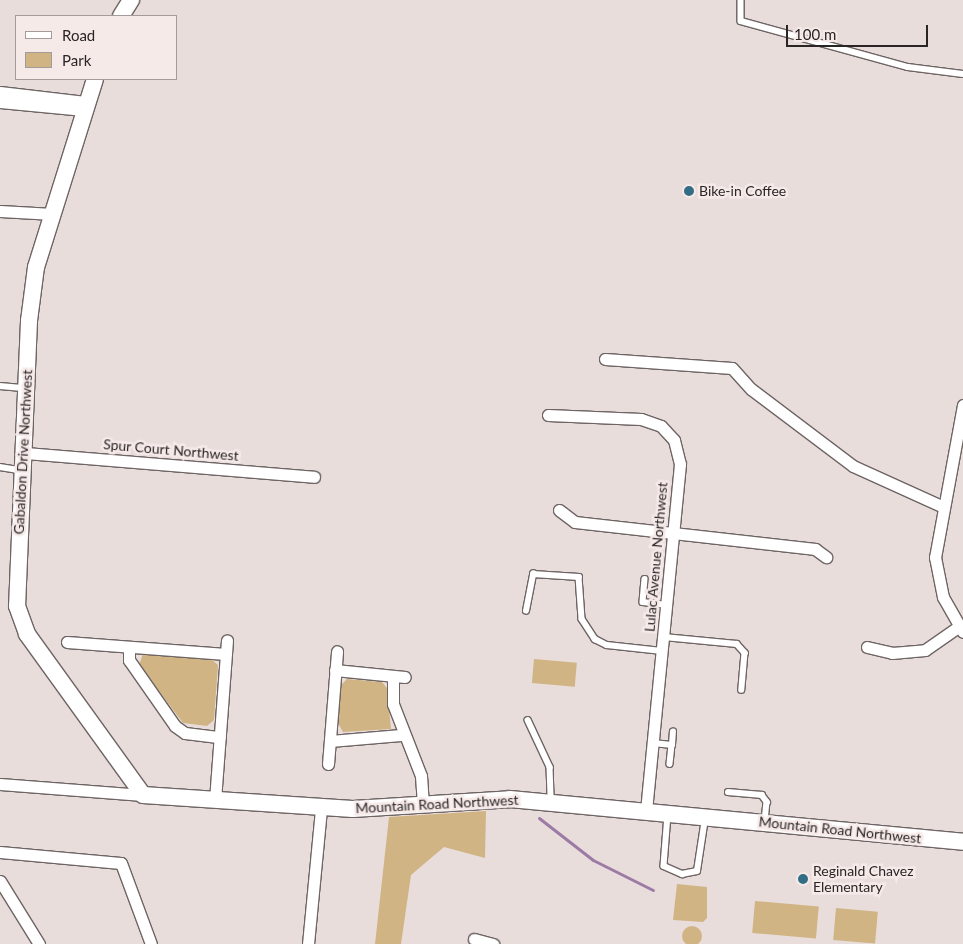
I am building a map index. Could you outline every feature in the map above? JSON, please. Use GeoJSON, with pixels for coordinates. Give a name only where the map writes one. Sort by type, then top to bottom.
{"type":"FeatureCollection","features":[{"type":"Feature","properties":{"kind":"street"},"geometry":{"type":"LineString","coordinates":[[122,15],[131,0]]}},
{"type":"Feature","properties":{"kind":"street","name":"Gabaldon Drive Northwest"},"geometry":{"type":"LineString","coordinates":[[94,80],[36,267],[16,589],[21,620],[143,795]]}},
{"type":"Feature","properties":{"kind":"street"},"geometry":{"type":"LineString","coordinates":[[0,92],[85,106]]}},
{"type":"Feature","properties":{"kind":"street"},"geometry":{"type":"LineString","coordinates":[[0,102],[85,106]]}},
{"type":"Feature","properties":{"kind":"street"},"geometry":{"type":"LineString","coordinates":[[0,211],[53,214]]}},
{"type":"Feature","properties":{"kind":"street"},"geometry":{"type":"LineString","coordinates":[[605,359],[732,368],[751,389],[853,466],[941,506]]}},
{"type":"Feature","properties":{"kind":"street"},"geometry":{"type":"LineString","coordinates":[[867,647],[892,653],[925,650],[960,630],[943,597],[935,557],[941,506],[963,405]]}},
{"type":"Feature","properties":{"kind":"street","name":"Lulac Avenue Northwest"},"geometry":{"type":"LineString","coordinates":[[548,414],[641,419],[660,426],[674,440],[680,464],[646,810]]}},
{"type":"Feature","properties":{"kind":"street","name":"Spur Court Northwest"},"geometry":{"type":"LineString","coordinates":[[25,453],[314,476]]}},
{"type":"Feature","properties":{"kind":"street"},"geometry":{"type":"LineString","coordinates":[[559,510],[575,522],[815,549],[826,557]]}},
{"type":"Feature","properties":{"kind":"street"},"geometry":{"type":"LineString","coordinates":[[215,800],[227,640]]}},
{"type":"Feature","properties":{"kind":"street"},"geometry":{"type":"LineString","coordinates":[[67,642],[226,654]]}},
{"type":"Feature","properties":{"kind":"street"},"geometry":{"type":"LineString","coordinates":[[129,647],[129,660],[175,726],[185,733],[220,738]]}},
{"type":"Feature","properties":{"kind":"street"},"geometry":{"type":"LineString","coordinates":[[328,764],[336,651]]}},
{"type":"Feature","properties":{"kind":"street"},"geometry":{"type":"LineString","coordinates":[[335,670],[399,676],[393,704],[401,735],[420,776],[423,805]]}},
{"type":"Feature","properties":{"kind":"street"},"geometry":{"type":"LineString","coordinates":[[330,741],[401,735]]}},
{"type":"Feature","properties":{"kind":"street","name":"Mountain Road Northwest"},"geometry":{"type":"LineString","coordinates":[[0,784],[321,808],[423,805],[510,799],[646,810],[963,842]]}},
{"type":"Feature","properties":{"kind":"street"},"geometry":{"type":"LineString","coordinates":[[308,944],[319,866],[321,808]]}},
{"type":"Feature","properties":{"kind":"street"},"geometry":{"type":"LineString","coordinates":[[0,852],[121,863],[152,944]]}},
{"type":"Feature","properties":{"kind":"street"},"geometry":{"type":"LineString","coordinates":[[0,881],[39,944]]}},
{"type":"Feature","properties":{"kind":"street"},"geometry":{"type":"LineString","coordinates":[[474,939],[493,944]]}},
{"type":"Feature","properties":{"kind":"lane"},"geometry":{"type":"LineString","coordinates":[[741,0],[741,21],[908,67],[963,74]]}},
{"type":"Feature","properties":{"kind":"lane"},"geometry":{"type":"LineString","coordinates":[[0,386],[27,388]]}},
{"type":"Feature","properties":{"kind":"lane"},"geometry":{"type":"LineString","coordinates":[[0,467],[24,470]]}},
{"type":"Feature","properties":{"kind":"lane"},"geometry":{"type":"LineString","coordinates":[[526,611],[533,574],[578,577],[582,619],[594,639],[607,645],[662,651]]}},
{"type":"Feature","properties":{"kind":"lane"},"geometry":{"type":"LineString","coordinates":[[645,579],[643,602],[666,605]]}},
{"type":"Feature","properties":{"kind":"lane"},"geometry":{"type":"LineString","coordinates":[[664,637],[737,644],[745,653],[742,690]]}},
{"type":"Feature","properties":{"kind":"lane"},"geometry":{"type":"LineString","coordinates":[[528,720],[550,767],[552,802]]}},
{"type":"Feature","properties":{"kind":"lane"},"geometry":{"type":"LineString","coordinates":[[670,764],[673,732]]}},
{"type":"Feature","properties":{"kind":"lane"},"geometry":{"type":"LineString","coordinates":[[653,743],[672,745]]}},
{"type":"Feature","properties":{"kind":"lane"},"geometry":{"type":"LineString","coordinates":[[728,792],[762,795],[766,802],[765,823]]}},
{"type":"Feature","properties":{"kind":"lane"},"geometry":{"type":"LineString","coordinates":[[669,813],[664,866],[682,874],[692,874],[702,860],[705,817]]}},
{"type":"Feature","properties":{"kind":"green space"},"geometry":{"type":"Polygon","coordinates":[[[143,654],[210,658],[218,665],[214,720],[207,726],[183,723],[139,665],[143,654]]]}},
{"type":"Feature","properties":{"kind":"green space"},"geometry":{"type":"Polygon","coordinates":[[[534,659],[577,663],[575,687],[532,683],[534,659]]]}},
{"type":"Feature","properties":{"kind":"green space"},"geometry":{"type":"Polygon","coordinates":[[[347,679],[382,682],[387,688],[391,729],[343,732],[338,723],[340,686],[347,679]]]}},
{"type":"Feature","properties":{"kind":"green space"},"geometry":{"type":"Polygon","coordinates":[[[486,811],[485,858],[444,847],[411,875],[401,944],[375,944],[389,817],[486,811]]]}},
{"type":"Feature","properties":{"kind":"green space"},"geometry":{"type":"Polygon","coordinates":[[[677,884],[707,887],[707,918],[703,922],[673,920],[677,884]]]}},
{"type":"Feature","properties":{"kind":"green space"},"geometry":{"type":"Polygon","coordinates":[[[755,901],[819,907],[816,938],[752,933],[755,901]]]}},
{"type":"Feature","properties":{"kind":"green space"},"geometry":{"type":"Polygon","coordinates":[[[836,908],[878,912],[875,944],[833,940],[836,908]]]}},
{"type":"Feature","properties":{"kind":"green space"},"geometry":{"type":"Polygon","coordinates":[[[688,927],[696,927],[701,932],[701,940],[696,945],[688,945],[683,940],[683,932],[688,927]]]}},
{"type":"Feature","properties":{"kind":"waterway"},"geometry":{"type":"LineString","coordinates":[[539,818],[593,860],[653,890]]}},
{"type":"Feature","properties":{"kind":"place","name":"Bike-in Coffee"},"geometry":{"type":"Point","coordinates":[689,191]}},
{"type":"Feature","properties":{"kind":"place","name":"Reginald Chavez Elementary"},"geometry":{"type":"Point","coordinates":[803,879]}}]}
